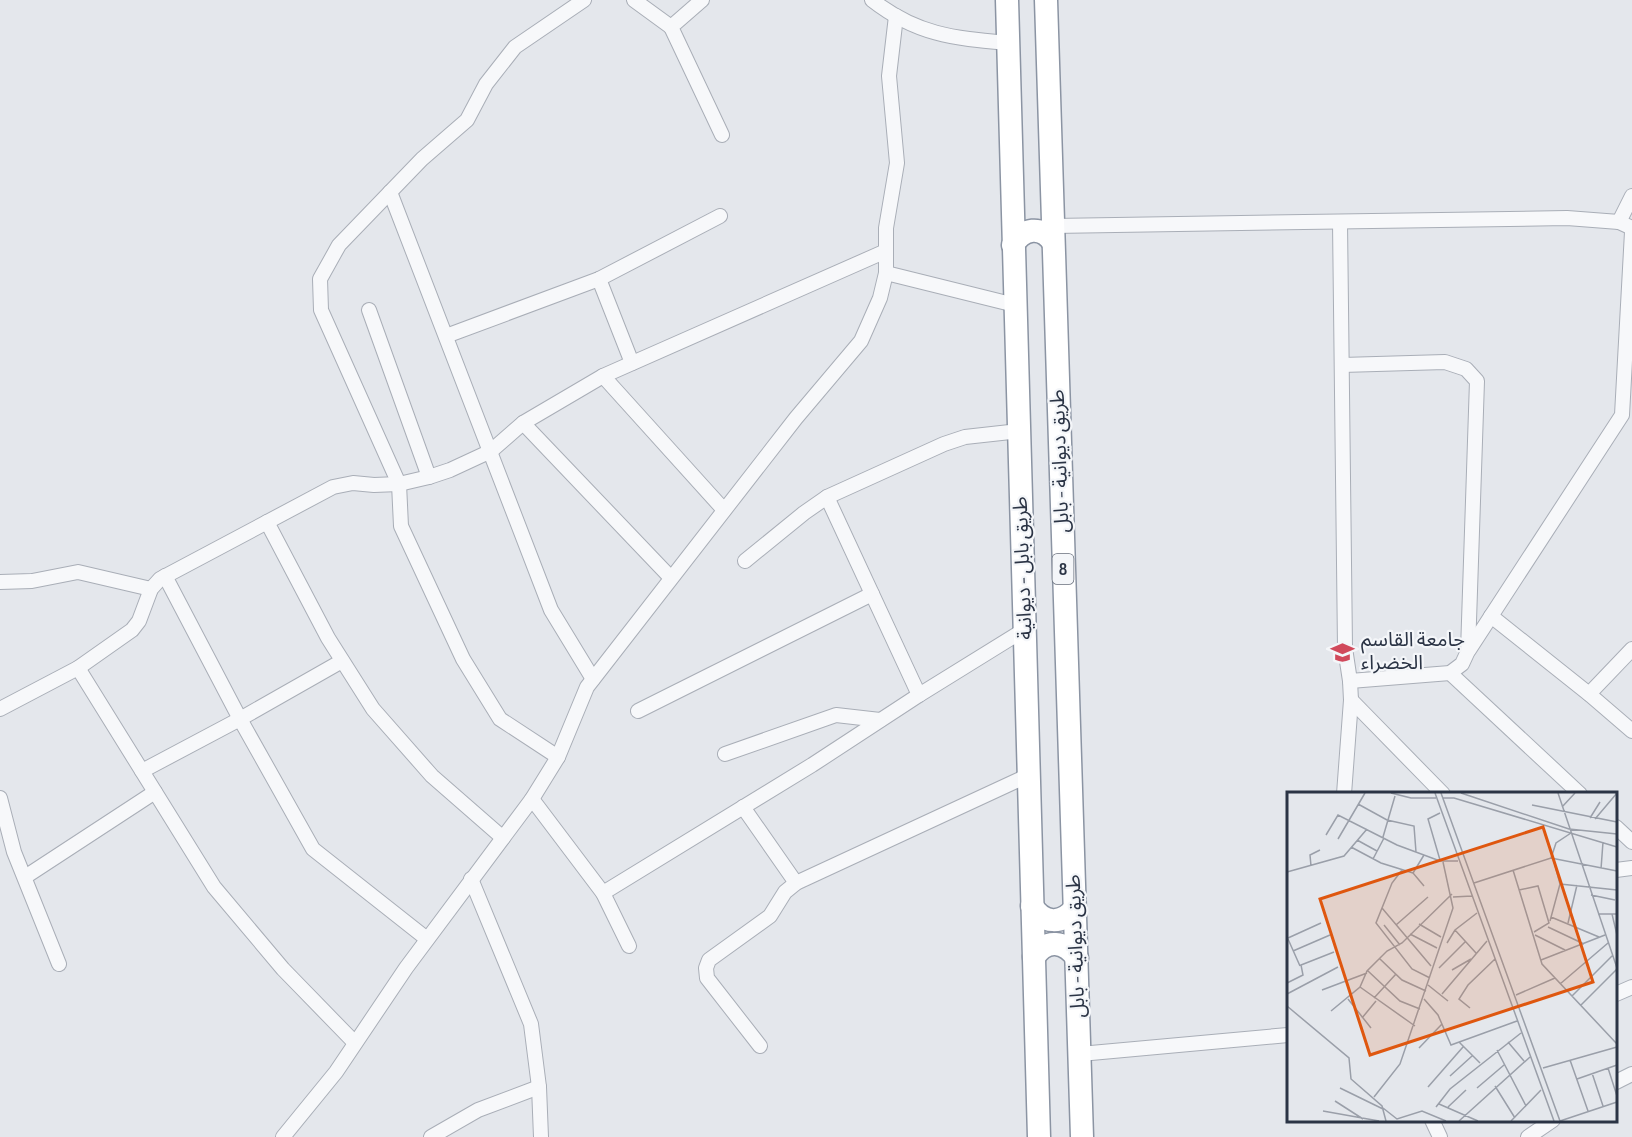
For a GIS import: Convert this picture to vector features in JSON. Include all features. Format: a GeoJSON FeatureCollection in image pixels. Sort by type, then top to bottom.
{"type":"FeatureCollection","features":[{"type":"Feature","properties":{"kind":"highway","name":"طريق بابل - ديوانية"},"geometry":{"type":"LineString","coordinates":[[1006,0],[1039,1137]]}},
{"type":"Feature","properties":{"kind":"highway","name":"طريق ديوانية - بابل"},"geometry":{"type":"LineString","coordinates":[[1046,0],[1083,1137]]}},
{"type":"Feature","properties":{"kind":"highway"},"geometry":{"type":"LineString","coordinates":[[1042,215],[1052,225],[1044,233],[1032,230],[1020,235],[1013,226],[1023,216],[1042,215]]}},
{"type":"Feature","properties":{"kind":"highway"},"geometry":{"type":"LineString","coordinates":[[1032,906],[1036,913],[1044,919],[1053,921],[1062,920],[1075,908]]}},
{"type":"Feature","properties":{"kind":"highway"},"geometry":{"type":"LineString","coordinates":[[1034,957],[1045,945],[1054,943],[1071,950],[1077,958]]}},
{"type":"Feature","properties":{"kind":"street"},"geometry":{"type":"LineString","coordinates":[[558,757],[500,719],[463,659],[402,526],[399,484],[321,310],[320,279],[339,245],[422,159],[467,120],[486,84],[516,47],[584,0]]}},
{"type":"Feature","properties":{"kind":"street"},"geometry":{"type":"LineString","coordinates":[[634,0],[671,27],[722,135]]}},
{"type":"Feature","properties":{"kind":"street"},"geometry":{"type":"LineString","coordinates":[[671,27],[702,0]]}},
{"type":"Feature","properties":{"kind":"street"},"geometry":{"type":"LineString","coordinates":[[878,2],[896,16],[923,30],[949,38],[1008,43]]}},
{"type":"Feature","properties":{"kind":"street"},"geometry":{"type":"LineString","coordinates":[[283,1137],[336,1072],[405,968],[532,798],[558,757],[587,687],[593,678],[796,418],[861,341],[880,298],[886,273],[886,228],[897,163],[889,76],[896,16]]}},
{"type":"Feature","properties":{"kind":"street"},"geometry":{"type":"LineString","coordinates":[[390,192],[551,610],[593,678]]}},
{"type":"Feature","properties":{"kind":"street"},"geometry":{"type":"LineString","coordinates":[[1619,222],[1632,196]]}},
{"type":"Feature","properties":{"kind":"street"},"geometry":{"type":"LineString","coordinates":[[446,336],[598,279],[720,216]]}},
{"type":"Feature","properties":{"kind":"street"},"geometry":{"type":"LineString","coordinates":[[1052,225],[1567,218],[1619,222],[1632,230],[1627,417],[1491,616],[1462,664],[1450,673],[1350,681]]}},
{"type":"Feature","properties":{"kind":"street"},"geometry":{"type":"LineString","coordinates":[[1340,222],[1345,648],[1351,700],[1344,792]]}},
{"type":"Feature","properties":{"kind":"street"},"geometry":{"type":"LineString","coordinates":[[0,709],[78,668],[132,630],[139,621],[151,589],[165,576],[333,487],[352,483],[399,484],[429,477],[490,451],[524,423],[603,376],[886,251]]}},
{"type":"Feature","properties":{"kind":"street"},"geometry":{"type":"LineString","coordinates":[[886,273],[1015,305]]}},
{"type":"Feature","properties":{"kind":"street"},"geometry":{"type":"LineString","coordinates":[[598,279],[632,363]]}},
{"type":"Feature","properties":{"kind":"street"},"geometry":{"type":"LineString","coordinates":[[369,310],[429,477]]}},
{"type":"Feature","properties":{"kind":"street"},"geometry":{"type":"LineString","coordinates":[[1342,364],[1445,362],[1466,369],[1477,381],[1468,651]]}},
{"type":"Feature","properties":{"kind":"street"},"geometry":{"type":"LineString","coordinates":[[603,376],[724,510]]}},
{"type":"Feature","properties":{"kind":"street"},"geometry":{"type":"LineString","coordinates":[[524,423],[671,578]]}},
{"type":"Feature","properties":{"kind":"street"},"geometry":{"type":"LineString","coordinates":[[745,561],[827,497],[964,437],[1019,431]]}},
{"type":"Feature","properties":{"kind":"street"},"geometry":{"type":"LineString","coordinates":[[827,497],[919,695]]}},
{"type":"Feature","properties":{"kind":"street"},"geometry":{"type":"LineString","coordinates":[[267,522],[328,638],[373,709],[432,776],[503,838]]}},
{"type":"Feature","properties":{"kind":"street"},"geometry":{"type":"LineString","coordinates":[[0,582],[32,581],[78,572],[151,589]]}},
{"type":"Feature","properties":{"kind":"street"},"geometry":{"type":"LineString","coordinates":[[165,576],[240,719],[313,849],[427,939]]}},
{"type":"Feature","properties":{"kind":"street"},"geometry":{"type":"LineString","coordinates":[[638,711],[872,594]]}},
{"type":"Feature","properties":{"kind":"street"},"geometry":{"type":"LineString","coordinates":[[1491,616],[1632,731]]}},
{"type":"Feature","properties":{"kind":"street"},"geometry":{"type":"LineString","coordinates":[[603,893],[1024,630]]}},
{"type":"Feature","properties":{"kind":"street"},"geometry":{"type":"LineString","coordinates":[[1589,694],[1632,649]]}},
{"type":"Feature","properties":{"kind":"street"},"geometry":{"type":"LineString","coordinates":[[142,771],[342,661]]}},
{"type":"Feature","properties":{"kind":"street"},"geometry":{"type":"LineString","coordinates":[[78,668],[214,887],[283,969],[355,1044]]}},
{"type":"Feature","properties":{"kind":"street"},"geometry":{"type":"LineString","coordinates":[[1450,673],[1578,792]]}},
{"type":"Feature","properties":{"kind":"street"},"geometry":{"type":"LineString","coordinates":[[1351,700],[1441,792]]}},
{"type":"Feature","properties":{"kind":"street"},"geometry":{"type":"LineString","coordinates":[[725,754],[836,715],[880,720]]}},
{"type":"Feature","properties":{"kind":"street"},"geometry":{"type":"LineString","coordinates":[[760,1046],[707,978],[708,960],[770,916],[785,892],[796,883],[1029,775]]}},
{"type":"Feature","properties":{"kind":"street"},"geometry":{"type":"LineString","coordinates":[[24,877],[155,792]]}},
{"type":"Feature","properties":{"kind":"street"},"geometry":{"type":"LineString","coordinates":[[0,798],[14,852],[59,964]]}},
{"type":"Feature","properties":{"kind":"street"},"geometry":{"type":"LineString","coordinates":[[532,798],[603,893],[629,946]]}},
{"type":"Feature","properties":{"kind":"street"},"geometry":{"type":"LineString","coordinates":[[743,807],[796,883]]}},
{"type":"Feature","properties":{"kind":"street"},"geometry":{"type":"LineString","coordinates":[[1617,828],[1632,842]]}},
{"type":"Feature","properties":{"kind":"street"},"geometry":{"type":"LineString","coordinates":[[1617,870],[1632,868]]}},
{"type":"Feature","properties":{"kind":"street"},"geometry":{"type":"LineString","coordinates":[[471,879],[531,1024],[539,1087],[541,1137]]}},
{"type":"Feature","properties":{"kind":"street"},"geometry":{"type":"LineString","coordinates":[[1617,994],[1632,987]]}},
{"type":"Feature","properties":{"kind":"street"},"geometry":{"type":"LineString","coordinates":[[1080,1054],[1287,1035]]}},
{"type":"Feature","properties":{"kind":"street"},"geometry":{"type":"LineString","coordinates":[[1617,1082],[1632,1074]]}},
{"type":"Feature","properties":{"kind":"street"},"geometry":{"type":"LineString","coordinates":[[431,1137],[478,1110],[539,1087]]}},
{"type":"Feature","properties":{"kind":"street"},"geometry":{"type":"LineString","coordinates":[[1433,1122],[1440,1137]]}},
{"type":"Feature","properties":{"kind":"street"},"geometry":{"type":"LineString","coordinates":[[1528,1137],[1550,1122]]}},
{"type":"Feature","properties":{"kind":"place","name":"جامعة القاسم الخضراء"},"geometry":{"type":"Point","coordinates":[1343,652]}}]}
